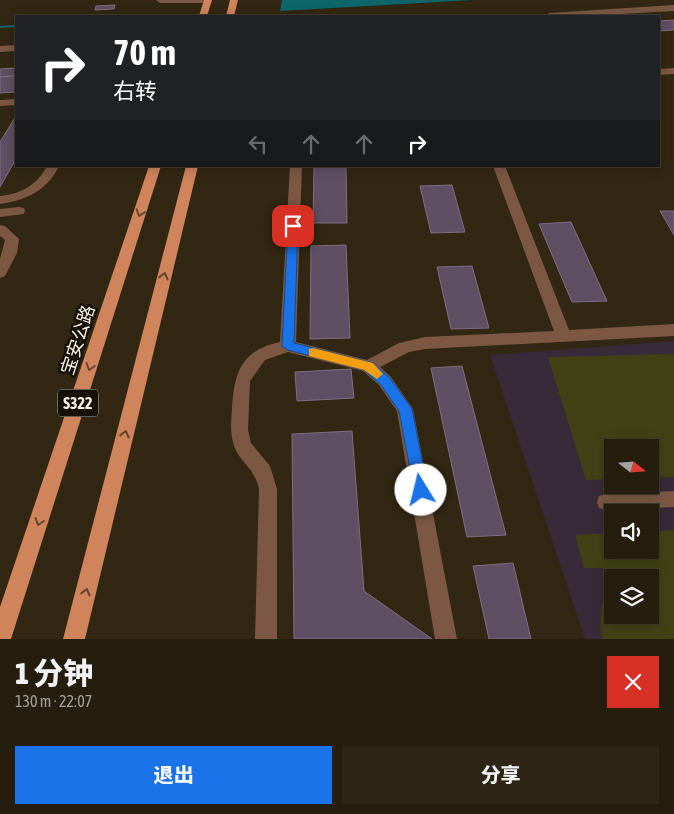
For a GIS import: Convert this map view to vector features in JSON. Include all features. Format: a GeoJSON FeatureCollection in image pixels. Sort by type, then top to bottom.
{"type":"FeatureCollection","features":[{"type":"Feature","properties":{"kind":"main road"},"geometry":{"type":"LineString","coordinates":[[203,15],[208,0]]}},
{"type":"Feature","properties":{"kind":"main road"},"geometry":{"type":"LineString","coordinates":[[230,15],[234,0]]}},
{"type":"Feature","properties":{"kind":"main road","name":"宝安公路"},"geometry":{"type":"LineString","coordinates":[[0,639],[154,167]]}},
{"type":"Feature","properties":{"kind":"main road"},"geometry":{"type":"LineString","coordinates":[[74,639],[192,167]]}},
{"type":"Feature","properties":{"kind":"street"},"geometry":{"type":"LineString","coordinates":[[160,0],[208,0]]}},
{"type":"Feature","properties":{"kind":"street"},"geometry":{"type":"LineString","coordinates":[[565,15],[674,8]]}},
{"type":"Feature","properties":{"kind":"street"},"geometry":{"type":"LineString","coordinates":[[0,49],[15,48]]}},
{"type":"Feature","properties":{"kind":"street"},"geometry":{"type":"LineString","coordinates":[[660,72],[674,71]]}},
{"type":"Feature","properties":{"kind":"street"},"geometry":{"type":"LineString","coordinates":[[0,103],[15,102]]}},
{"type":"Feature","properties":{"kind":"street"},"geometry":{"type":"LineString","coordinates":[[0,200],[24,195],[39,187],[49,176],[53,167]]}},
{"type":"Feature","properties":{"kind":"street"},"geometry":{"type":"LineString","coordinates":[[288,346],[296,167]]}},
{"type":"Feature","properties":{"kind":"street"},"geometry":{"type":"LineString","coordinates":[[499,167],[564,336]]}},
{"type":"Feature","properties":{"kind":"street"},"geometry":{"type":"LineString","coordinates":[[0,213],[19,211]]}},
{"type":"Feature","properties":{"kind":"street"},"geometry":{"type":"LineString","coordinates":[[0,229],[12,239],[10,254],[0,273]]}},
{"type":"Feature","properties":{"kind":"street"},"geometry":{"type":"LineString","coordinates":[[368,366],[405,348],[425,342],[674,330]]}},
{"type":"Feature","properties":{"kind":"street"},"geometry":{"type":"LineString","coordinates":[[266,639],[268,489],[264,472],[243,446],[240,430],[242,381],[249,366],[259,356],[273,349],[288,346],[368,366],[385,381],[405,409],[446,639]]}},
{"type":"Feature","properties":{"kind":"street"},"geometry":{"type":"LineString","coordinates":[[606,502],[674,500]]}},
{"type":"Feature","properties":{"kind":"shaded area"},"geometry":{"type":"Polygon","coordinates":[[[674,341],[674,639],[585,639],[490,355],[674,341]]]}},
{"type":"Feature","properties":{"kind":"shaded area"},"geometry":{"type":"Polygon","coordinates":[[[674,354],[674,477],[659,478],[659,439],[604,439],[604,479],[586,480],[548,357],[674,354]]]}},
{"type":"Feature","properties":{"kind":"shaded area"},"geometry":{"type":"Polygon","coordinates":[[[674,530],[674,639],[602,639],[600,620],[604,599],[604,624],[659,624],[659,569],[584,568],[575,535],[604,533],[604,559],[659,559],[659,531],[674,530]]]}},
{"type":"Feature","properties":{"kind":"water"},"geometry":{"type":"Polygon","coordinates":[[[282,0],[472,0],[280,11],[282,0]]]}},
{"type":"Feature","properties":{"kind":"building"},"geometry":{"type":"Polygon","coordinates":[[[115,5],[114,9],[95,10],[96,6],[115,5]]]}},
{"type":"Feature","properties":{"kind":"building"},"geometry":{"type":"Polygon","coordinates":[[[674,20],[674,30],[660,31],[660,21],[674,20]]]}},
{"type":"Feature","properties":{"kind":"building"},"geometry":{"type":"Polygon","coordinates":[[[15,68],[15,76],[0,77],[0,69],[15,68]]]}},
{"type":"Feature","properties":{"kind":"building"},"geometry":{"type":"Polygon","coordinates":[[[15,76],[15,92],[0,93],[0,77],[15,76]]]}},
{"type":"Feature","properties":{"kind":"building"},"geometry":{"type":"Polygon","coordinates":[[[15,118],[15,161],[0,187],[0,142],[15,118]]]}},
{"type":"Feature","properties":{"kind":"building"},"geometry":{"type":"Polygon","coordinates":[[[314,167],[346,167],[347,223],[313,223],[314,167]]]}},
{"type":"Feature","properties":{"kind":"building"},"geometry":{"type":"Polygon","coordinates":[[[452,185],[465,232],[431,233],[420,186],[452,185]]]}},
{"type":"Feature","properties":{"kind":"building"},"geometry":{"type":"Polygon","coordinates":[[[660,211],[674,211],[674,235],[660,211]]]}},
{"type":"Feature","properties":{"kind":"building"},"geometry":{"type":"Polygon","coordinates":[[[571,222],[607,301],[572,302],[539,224],[571,222]]]}},
{"type":"Feature","properties":{"kind":"building"},"geometry":{"type":"Polygon","coordinates":[[[346,245],[350,338],[310,339],[311,246],[346,245]]]}},
{"type":"Feature","properties":{"kind":"building"},"geometry":{"type":"Polygon","coordinates":[[[472,266],[489,328],[451,329],[437,267],[472,266]]]}},
{"type":"Feature","properties":{"kind":"building"},"geometry":{"type":"Polygon","coordinates":[[[462,366],[506,535],[467,537],[431,368],[462,366]]]}},
{"type":"Feature","properties":{"kind":"building"},"geometry":{"type":"Polygon","coordinates":[[[351,369],[354,398],[297,401],[295,372],[351,369]]]}},
{"type":"Feature","properties":{"kind":"building"},"geometry":{"type":"Polygon","coordinates":[[[352,431],[364,591],[432,639],[294,639],[292,434],[352,431]]]}},
{"type":"Feature","properties":{"kind":"building"},"geometry":{"type":"Polygon","coordinates":[[[513,563],[531,639],[489,639],[473,566],[513,563]]]}},
{"type":"Feature","properties":{"kind":"waterway"},"geometry":{"type":"LineString","coordinates":[[0,27],[15,26]]}},
{"type":"Feature","properties":{"kind":"slow traffic"},"geometry":{"type":"LineString","coordinates":[[313,352],[368,366],[377,374]]}},
{"type":"Feature","properties":{"kind":"route"},"geometry":{"type":"LineString","coordinates":[[293,226],[288,346],[368,366],[385,381],[405,409],[411,431],[421,490]]}}]}
